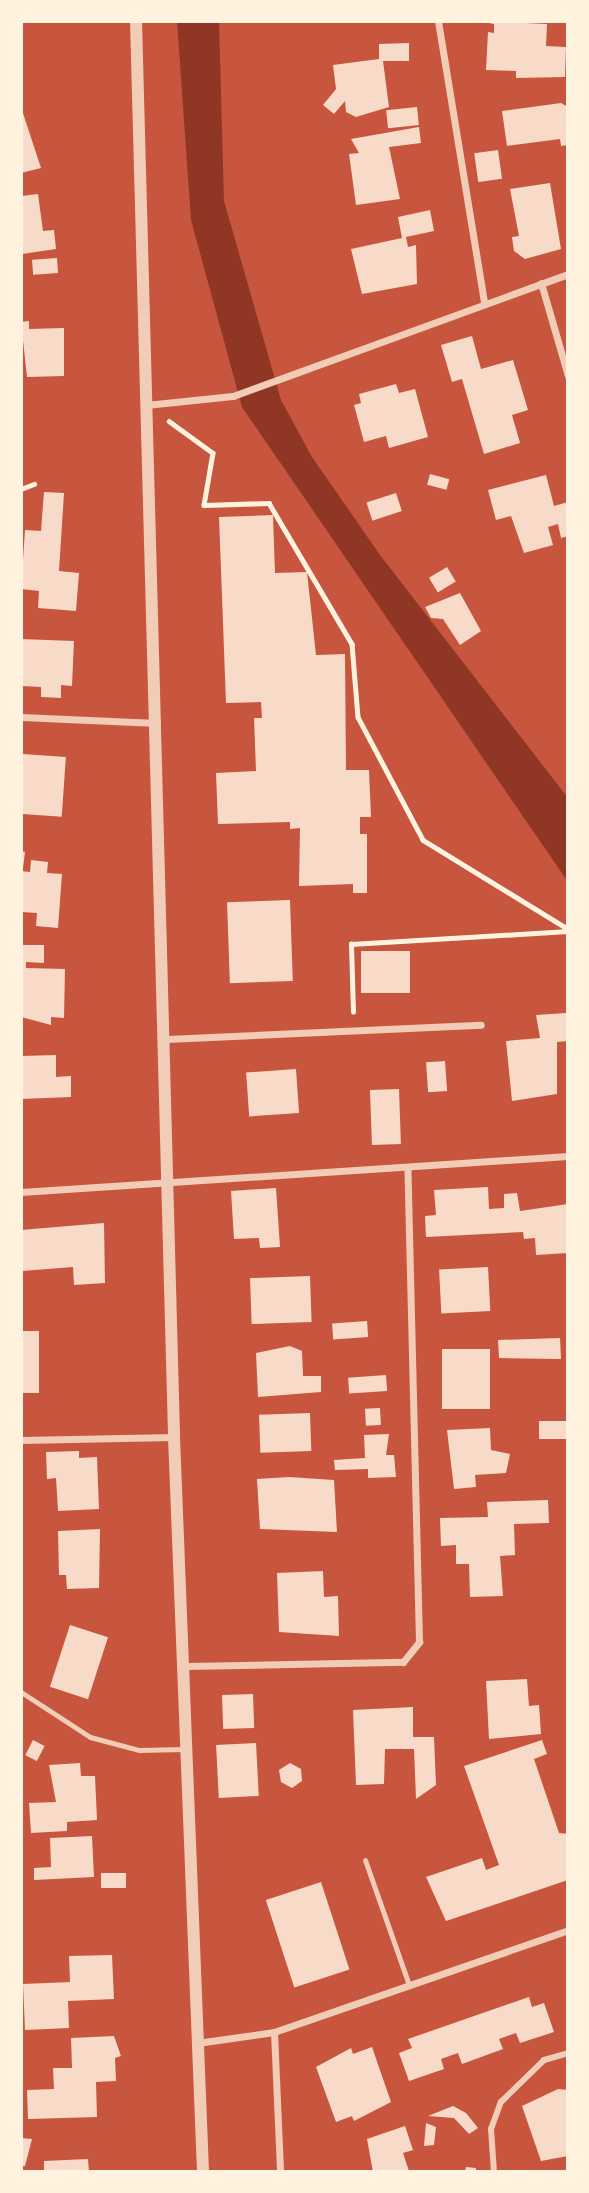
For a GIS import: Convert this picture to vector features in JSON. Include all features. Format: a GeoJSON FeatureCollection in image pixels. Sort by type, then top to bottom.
{"type":"FeatureCollection","features":[{"type":"Feature","properties":{"kind":"street"},"geometry":{"type":"LineString","coordinates":[[136,21],[171,1180],[174,1437],[203,2172]]}},
{"type":"Feature","properties":{"kind":"street"},"geometry":{"type":"LineString","coordinates":[[438,21],[484,302]]}},
{"type":"Feature","properties":{"kind":"street"},"geometry":{"type":"LineString","coordinates":[[146,405],[233,396],[484,302],[568,274]]}},
{"type":"Feature","properties":{"kind":"street"},"geometry":{"type":"LineString","coordinates":[[541,283],[568,376]]}},
{"type":"Feature","properties":{"kind":"street"},"geometry":{"type":"LineString","coordinates":[[21,717],[158,723]]}},
{"type":"Feature","properties":{"kind":"street"},"geometry":{"type":"LineString","coordinates":[[167,1039],[481,1025]]}},
{"type":"Feature","properties":{"kind":"street"},"geometry":{"type":"LineString","coordinates":[[21,1192],[171,1180],[568,1156]]}},
{"type":"Feature","properties":{"kind":"street"},"geometry":{"type":"LineString","coordinates":[[185,1666],[403,1662],[419,1642],[407,1167]]}},
{"type":"Feature","properties":{"kind":"street"},"geometry":{"type":"LineString","coordinates":[[21,1440],[174,1437]]}},
{"type":"Feature","properties":{"kind":"street"},"geometry":{"type":"LineString","coordinates":[[197,2043],[274,2032],[568,1930]]}},
{"type":"Feature","properties":{"kind":"street"},"geometry":{"type":"LineString","coordinates":[[274,2032],[280,2172]]}},
{"type":"Feature","properties":{"kind":"street"},"geometry":{"type":"LineString","coordinates":[[495,2172],[491,2129],[501,2102],[537,2066],[568,2053]]}},
{"type":"Feature","properties":{"kind":"lane"},"geometry":{"type":"LineString","coordinates":[[21,1692],[90,1737],[139,1750],[188,1749]]}},
{"type":"Feature","properties":{"kind":"lane"},"geometry":{"type":"LineString","coordinates":[[365,1860],[409,1985]]}},
{"type":"Feature","properties":{"kind":"path"},"geometry":{"type":"LineString","coordinates":[[146,405],[213,453],[204,505],[269,503],[352,644],[358,717],[423,840],[568,930]]}},
{"type":"Feature","properties":{"kind":"path"},"geometry":{"type":"LineString","coordinates":[[21,489],[34,484]]}},
{"type":"Feature","properties":{"kind":"path"},"geometry":{"type":"LineString","coordinates":[[354,1031],[351,944],[568,930]]}},
{"type":"Feature","properties":{"kind":"shaded area"},"geometry":{"type":"Polygon","coordinates":[[[177,21],[219,21],[224,201],[281,400],[312,457],[380,555],[568,798],[568,882],[242,407],[191,220],[177,21]]]}},
{"type":"Feature","properties":{"kind":"building"},"geometry":{"type":"Polygon","coordinates":[[[478,21],[547,24],[546,46],[566,47],[565,77],[516,78],[516,71],[486,70],[488,32],[494,33],[494,24],[478,21]]]}},
{"type":"Feature","properties":{"kind":"building"},"geometry":{"type":"Polygon","coordinates":[[[409,43],[409,61],[383,61],[389,107],[356,117],[346,112],[345,101],[334,114],[323,105],[336,89],[333,65],[379,59],[379,44],[409,43]]]}},
{"type":"Feature","properties":{"kind":"building"},"geometry":{"type":"Polygon","coordinates":[[[561,103],[568,107],[568,145],[561,146],[560,139],[507,146],[502,111],[561,103]]]}},
{"type":"Feature","properties":{"kind":"building"},"geometry":{"type":"Polygon","coordinates":[[[21,107],[41,168],[21,173],[21,107]]]}},
{"type":"Feature","properties":{"kind":"building"},"geometry":{"type":"Polygon","coordinates":[[[417,107],[419,125],[388,128],[386,110],[417,107]]]}},
{"type":"Feature","properties":{"kind":"building"},"geometry":{"type":"Polygon","coordinates":[[[419,127],[421,143],[389,147],[400,199],[356,205],[349,154],[359,153],[351,139],[419,127]]]}},
{"type":"Feature","properties":{"kind":"building"},"geometry":{"type":"Polygon","coordinates":[[[498,150],[502,179],[478,182],[474,153],[498,150]]]}},
{"type":"Feature","properties":{"kind":"building"},"geometry":{"type":"Polygon","coordinates":[[[550,183],[561,249],[525,259],[514,251],[512,237],[519,236],[510,189],[550,183]]]}},
{"type":"Feature","properties":{"kind":"building"},"geometry":{"type":"Polygon","coordinates":[[[38,194],[43,231],[54,230],[56,249],[22,254],[21,196],[38,194]]]}},
{"type":"Feature","properties":{"kind":"building"},"geometry":{"type":"Polygon","coordinates":[[[430,210],[434,231],[406,237],[408,247],[416,245],[417,284],[362,294],[351,249],[402,238],[398,217],[430,210]]]}},
{"type":"Feature","properties":{"kind":"building"},"geometry":{"type":"Polygon","coordinates":[[[57,258],[58,273],[33,275],[32,260],[57,258]]]}},
{"type":"Feature","properties":{"kind":"building"},"geometry":{"type":"Polygon","coordinates":[[[29,321],[29,329],[64,328],[64,376],[27,377],[21,322],[29,321]]]}},
{"type":"Feature","properties":{"kind":"building"},"geometry":{"type":"Polygon","coordinates":[[[472,336],[481,369],[513,360],[528,410],[512,415],[520,443],[484,454],[462,379],[452,382],[441,345],[472,336]]]}},
{"type":"Feature","properties":{"kind":"building"},"geometry":{"type":"Polygon","coordinates":[[[396,384],[399,393],[415,389],[428,437],[389,448],[386,436],[364,442],[354,405],[361,403],[359,394],[396,384]]]}},
{"type":"Feature","properties":{"kind":"building"},"geometry":{"type":"Polygon","coordinates":[[[430,474],[449,479],[446,490],[427,485],[430,474]]]}},
{"type":"Feature","properties":{"kind":"building"},"geometry":{"type":"Polygon","coordinates":[[[546,475],[554,506],[568,502],[568,536],[561,538],[558,524],[548,527],[553,545],[524,553],[511,516],[496,520],[488,490],[546,475]]]}},
{"type":"Feature","properties":{"kind":"building"},"geometry":{"type":"Polygon","coordinates":[[[44,492],[64,493],[59,571],[79,573],[76,611],[38,608],[39,591],[21,589],[25,530],[41,531],[44,492]]]}},
{"type":"Feature","properties":{"kind":"building"},"geometry":{"type":"Polygon","coordinates":[[[396,493],[402,511],[372,521],[367,503],[396,493]]]}},
{"type":"Feature","properties":{"kind":"building"},"geometry":{"type":"Polygon","coordinates":[[[273,515],[275,573],[307,572],[316,655],[345,654],[346,770],[369,770],[371,817],[360,817],[360,834],[367,834],[367,893],[353,893],[353,884],[299,886],[300,828],[290,829],[290,822],[218,824],[216,773],[256,771],[254,718],[262,718],[261,702],[226,703],[219,517],[273,515]]]}},
{"type":"Feature","properties":{"kind":"building"},"geometry":{"type":"Polygon","coordinates":[[[447,567],[456,582],[438,592],[429,578],[447,567]]]}},
{"type":"Feature","properties":{"kind":"building"},"geometry":{"type":"Polygon","coordinates":[[[460,593],[481,631],[460,645],[443,619],[431,618],[425,607],[460,593]]]}},
{"type":"Feature","properties":{"kind":"building"},"geometry":{"type":"Polygon","coordinates":[[[21,639],[74,641],[72,686],[61,685],[61,698],[41,697],[41,687],[21,686],[21,639]]]}},
{"type":"Feature","properties":{"kind":"building"},"geometry":{"type":"Polygon","coordinates":[[[23,754],[66,757],[62,817],[21,814],[23,754]]]}},
{"type":"Feature","properties":{"kind":"building"},"geometry":{"type":"Polygon","coordinates":[[[21,851],[25,852],[23,868],[21,868],[21,851]]]}},
{"type":"Feature","properties":{"kind":"building"},"geometry":{"type":"Polygon","coordinates":[[[31,860],[48,862],[47,873],[62,874],[58,928],[36,926],[37,913],[21,912],[21,871],[30,872],[31,860]]]}},
{"type":"Feature","properties":{"kind":"building"},"geometry":{"type":"Polygon","coordinates":[[[290,900],[293,981],[230,983],[227,902],[290,900]]]}},
{"type":"Feature","properties":{"kind":"building"},"geometry":{"type":"Polygon","coordinates":[[[21,945],[44,945],[44,963],[26,962],[26,968],[65,969],[64,1018],[51,1017],[51,1025],[21,1017],[21,945]]]}},
{"type":"Feature","properties":{"kind":"building"},"geometry":{"type":"Polygon","coordinates":[[[361,951],[410,951],[410,993],[361,993],[361,951]]]}},
{"type":"Feature","properties":{"kind":"building"},"geometry":{"type":"Polygon","coordinates":[[[566,1013],[568,1041],[557,1042],[557,1094],[512,1101],[506,1041],[540,1038],[536,1015],[566,1013]]]}},
{"type":"Feature","properties":{"kind":"building"},"geometry":{"type":"Polygon","coordinates":[[[56,1055],[56,1077],[71,1076],[71,1097],[21,1099],[21,1056],[56,1055]]]}},
{"type":"Feature","properties":{"kind":"building"},"geometry":{"type":"Polygon","coordinates":[[[445,1061],[447,1091],[428,1092],[426,1062],[445,1061]]]}},
{"type":"Feature","properties":{"kind":"building"},"geometry":{"type":"Polygon","coordinates":[[[296,1069],[299,1113],[249,1116],[246,1072],[296,1069]]]}},
{"type":"Feature","properties":{"kind":"building"},"geometry":{"type":"Polygon","coordinates":[[[399,1089],[401,1144],[372,1145],[370,1090],[399,1089]]]}},
{"type":"Feature","properties":{"kind":"building"},"geometry":{"type":"Polygon","coordinates":[[[488,1187],[489,1209],[504,1208],[504,1194],[517,1193],[520,1211],[568,1204],[568,1253],[536,1255],[535,1238],[524,1239],[523,1232],[426,1237],[425,1216],[436,1215],[434,1190],[488,1187]]]}},
{"type":"Feature","properties":{"kind":"building"},"geometry":{"type":"Polygon","coordinates":[[[276,1188],[280,1247],[260,1248],[259,1238],[234,1239],[231,1191],[276,1188]]]}},
{"type":"Feature","properties":{"kind":"building"},"geometry":{"type":"Polygon","coordinates":[[[104,1223],[105,1283],[74,1285],[73,1267],[22,1271],[21,1230],[104,1223]]]}},
{"type":"Feature","properties":{"kind":"building"},"geometry":{"type":"Polygon","coordinates":[[[488,1267],[490,1311],[441,1314],[439,1270],[488,1267]]]}},
{"type":"Feature","properties":{"kind":"building"},"geometry":{"type":"Polygon","coordinates":[[[310,1276],[312,1322],[252,1324],[250,1278],[310,1276]]]}},
{"type":"Feature","properties":{"kind":"building"},"geometry":{"type":"Polygon","coordinates":[[[367,1321],[368,1337],[333,1339],[332,1323],[367,1321]]]}},
{"type":"Feature","properties":{"kind":"building"},"geometry":{"type":"Polygon","coordinates":[[[21,1331],[39,1331],[39,1393],[21,1393],[21,1331]]]}},
{"type":"Feature","properties":{"kind":"building"},"geometry":{"type":"Polygon","coordinates":[[[560,1338],[561,1359],[499,1358],[498,1340],[560,1338]]]}},
{"type":"Feature","properties":{"kind":"building"},"geometry":{"type":"Polygon","coordinates":[[[290,1346],[302,1351],[303,1376],[321,1376],[321,1392],[258,1397],[256,1353],[290,1346]]]}},
{"type":"Feature","properties":{"kind":"building"},"geometry":{"type":"Polygon","coordinates":[[[442,1349],[490,1349],[490,1409],[442,1409],[442,1349]]]}},
{"type":"Feature","properties":{"kind":"building"},"geometry":{"type":"Polygon","coordinates":[[[386,1375],[387,1391],[349,1394],[348,1378],[386,1375]]]}},
{"type":"Feature","properties":{"kind":"building"},"geometry":{"type":"Polygon","coordinates":[[[380,1408],[381,1425],[366,1426],[365,1409],[380,1408]]]}},
{"type":"Feature","properties":{"kind":"building"},"geometry":{"type":"Polygon","coordinates":[[[310,1413],[311,1451],[260,1453],[259,1415],[310,1413]]]}},
{"type":"Feature","properties":{"kind":"building"},"geometry":{"type":"Polygon","coordinates":[[[539,1421],[568,1421],[568,1439],[539,1439],[539,1421]]]}},
{"type":"Feature","properties":{"kind":"building"},"geometry":{"type":"Polygon","coordinates":[[[490,1428],[491,1450],[510,1454],[506,1473],[475,1475],[476,1487],[454,1489],[447,1430],[490,1428]]]}},
{"type":"Feature","properties":{"kind":"building"},"geometry":{"type":"Polygon","coordinates":[[[389,1434],[386,1455],[394,1455],[396,1477],[368,1478],[368,1469],[335,1470],[334,1460],[365,1458],[364,1435],[389,1434]]]}},
{"type":"Feature","properties":{"kind":"building"},"geometry":{"type":"Polygon","coordinates":[[[79,1451],[79,1458],[97,1457],[99,1509],[58,1511],[56,1478],[47,1479],[46,1452],[79,1451]]]}},
{"type":"Feature","properties":{"kind":"building"},"geometry":{"type":"Polygon","coordinates":[[[289,1477],[334,1480],[337,1532],[260,1529],[257,1479],[289,1477]]]}},
{"type":"Feature","properties":{"kind":"building"},"geometry":{"type":"Polygon","coordinates":[[[548,1500],[549,1523],[514,1524],[515,1555],[500,1556],[503,1596],[470,1597],[469,1564],[456,1564],[456,1545],[441,1546],[440,1518],[488,1517],[487,1502],[548,1500]]]}},
{"type":"Feature","properties":{"kind":"building"},"geometry":{"type":"Polygon","coordinates":[[[100,1529],[99,1588],[67,1589],[66,1575],[59,1575],[58,1531],[100,1529]]]}},
{"type":"Feature","properties":{"kind":"building"},"geometry":{"type":"Polygon","coordinates":[[[323,1571],[324,1597],[338,1596],[339,1636],[279,1632],[277,1573],[323,1571]]]}},
{"type":"Feature","properties":{"kind":"building"},"geometry":{"type":"Polygon","coordinates":[[[70,1625],[108,1637],[88,1699],[50,1687],[70,1625]]]}},
{"type":"Feature","properties":{"kind":"building"},"geometry":{"type":"Polygon","coordinates":[[[527,1679],[529,1706],[539,1705],[541,1734],[489,1739],[486,1681],[527,1679]]]}},
{"type":"Feature","properties":{"kind":"building"},"geometry":{"type":"Polygon","coordinates":[[[253,1694],[254,1728],[223,1729],[222,1695],[253,1694]]]}},
{"type":"Feature","properties":{"kind":"building"},"geometry":{"type":"Polygon","coordinates":[[[413,1707],[413,1737],[434,1737],[436,1785],[416,1799],[414,1749],[385,1749],[384,1784],[356,1785],[353,1710],[413,1707]]]}},
{"type":"Feature","properties":{"kind":"building"},"geometry":{"type":"Polygon","coordinates":[[[33,1740],[45,1746],[37,1761],[25,1755],[33,1740]]]}},
{"type":"Feature","properties":{"kind":"building"},"geometry":{"type":"Polygon","coordinates":[[[542,1740],[547,1754],[534,1759],[559,1833],[568,1834],[568,1880],[446,1921],[426,1877],[482,1858],[486,1870],[499,1865],[464,1766],[542,1740]]]}},
{"type":"Feature","properties":{"kind":"building"},"geometry":{"type":"Polygon","coordinates":[[[256,1743],[259,1796],[219,1798],[216,1745],[256,1743]]]}},
{"type":"Feature","properties":{"kind":"building"},"geometry":{"type":"Polygon","coordinates":[[[80,1763],[81,1776],[95,1776],[97,1820],[67,1822],[67,1831],[31,1833],[29,1803],[56,1802],[49,1765],[80,1763]]]}},
{"type":"Feature","properties":{"kind":"building"},"geometry":{"type":"Polygon","coordinates":[[[290,1763],[301,1769],[302,1781],[292,1788],[281,1782],[279,1770],[290,1763]]]}},
{"type":"Feature","properties":{"kind":"building"},"geometry":{"type":"Polygon","coordinates":[[[92,1836],[94,1877],[34,1880],[34,1868],[51,1867],[50,1838],[92,1836]]]}},
{"type":"Feature","properties":{"kind":"building"},"geometry":{"type":"Polygon","coordinates":[[[101,1873],[126,1873],[126,1888],[101,1888],[101,1873]]]}},
{"type":"Feature","properties":{"kind":"building"},"geometry":{"type":"Polygon","coordinates":[[[321,1882],[349,1969],[294,1987],[266,1900],[321,1882]]]}},
{"type":"Feature","properties":{"kind":"building"},"geometry":{"type":"Polygon","coordinates":[[[112,1955],[114,1999],[68,2001],[69,2028],[25,2030],[23,1984],[70,1982],[69,1956],[112,1955]]]}},
{"type":"Feature","properties":{"kind":"building"},"geometry":{"type":"Polygon","coordinates":[[[529,1997],[532,2007],[544,2003],[554,2032],[520,2043],[516,2033],[499,2039],[503,2049],[462,2064],[458,2053],[441,2059],[444,2069],[409,2081],[399,2053],[412,2048],[408,2039],[529,1997]]]}},
{"type":"Feature","properties":{"kind":"building"},"geometry":{"type":"Polygon","coordinates":[[[114,2036],[121,2056],[115,2058],[116,2081],[96,2082],[97,2117],[28,2119],[27,2090],[54,2089],[53,2068],[72,2068],[71,2038],[114,2036]]]}},
{"type":"Feature","properties":{"kind":"building"},"geometry":{"type":"Polygon","coordinates":[[[372,2047],[391,2102],[354,2121],[352,2116],[336,2122],[316,2067],[351,2048],[353,2054],[372,2047]]]}},
{"type":"Feature","properties":{"kind":"building"},"geometry":{"type":"Polygon","coordinates":[[[558,2089],[568,2090],[568,2156],[541,2161],[522,2106],[558,2089]]]}},
{"type":"Feature","properties":{"kind":"building"},"geometry":{"type":"Polygon","coordinates":[[[453,2106],[466,2113],[478,2128],[469,2134],[454,2118],[428,2116],[453,2106]]]}},
{"type":"Feature","properties":{"kind":"building"},"geometry":{"type":"Polygon","coordinates":[[[426,2123],[436,2127],[434,2145],[424,2146],[426,2123]]]}},
{"type":"Feature","properties":{"kind":"building"},"geometry":{"type":"Polygon","coordinates":[[[405,2126],[413,2150],[403,2153],[409,2171],[420,2172],[373,2172],[367,2139],[405,2126]]]}},
{"type":"Feature","properties":{"kind":"building"},"geometry":{"type":"Polygon","coordinates":[[[21,2138],[32,2139],[25,2166],[21,2166],[21,2138]]]}},
{"type":"Feature","properties":{"kind":"building"},"geometry":{"type":"Polygon","coordinates":[[[88,2159],[89,2172],[44,2172],[44,2161],[88,2159]]]}},
{"type":"Feature","properties":{"kind":"building"},"geometry":{"type":"Polygon","coordinates":[[[466,2167],[476,2168],[476,2172],[465,2172],[466,2167]]]}}]}
